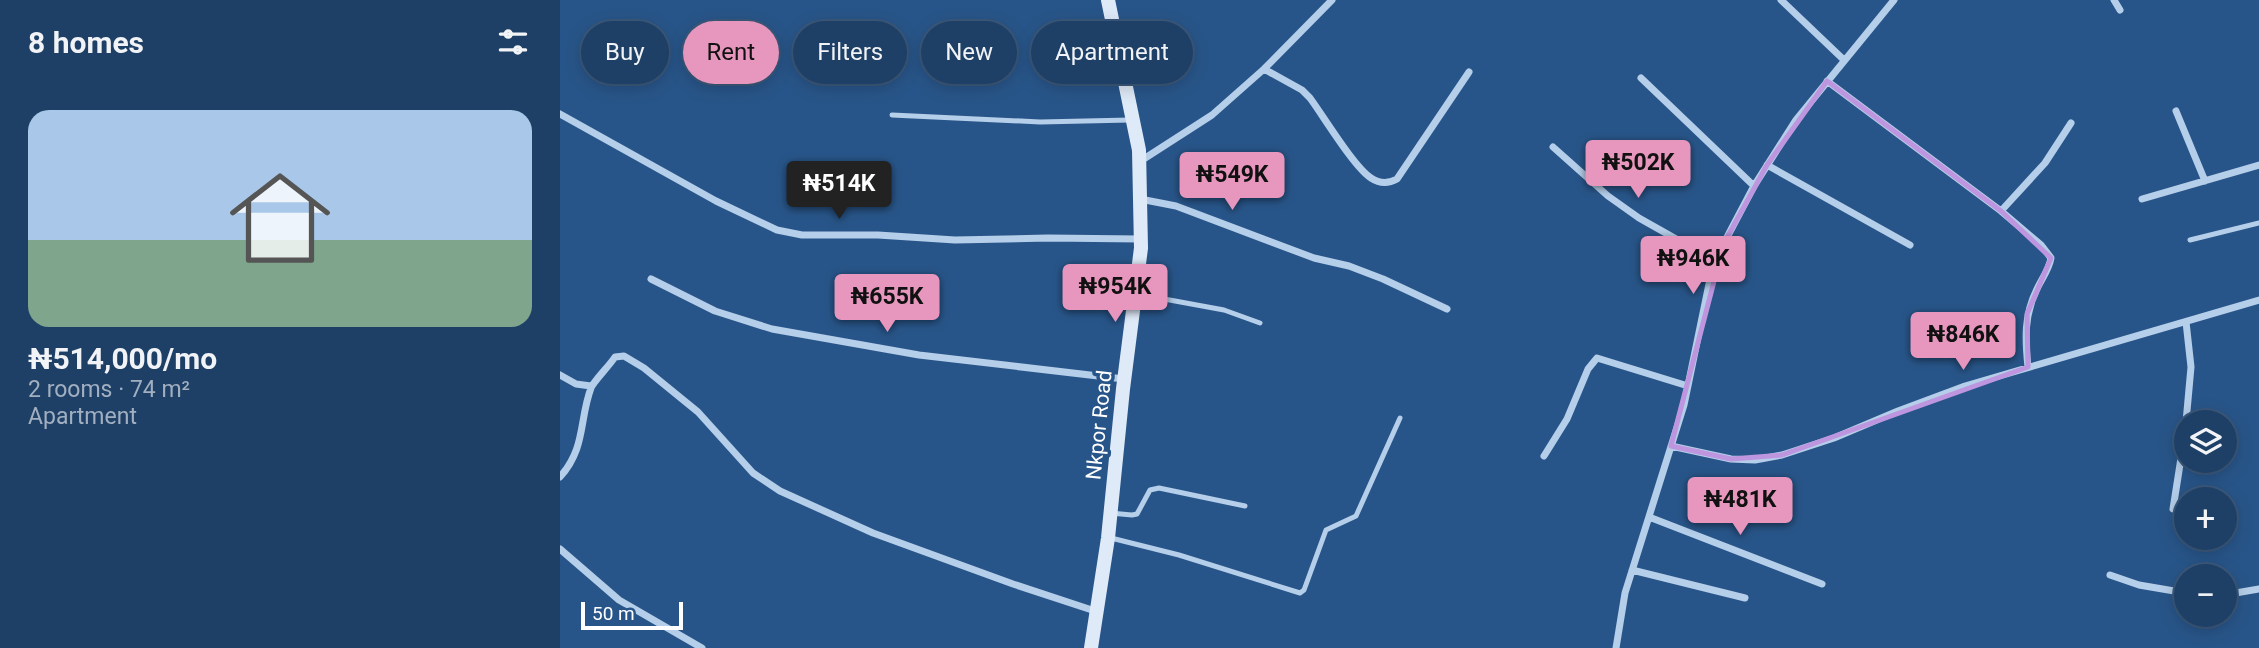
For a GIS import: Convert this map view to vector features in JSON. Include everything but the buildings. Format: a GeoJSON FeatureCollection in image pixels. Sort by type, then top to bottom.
{"type":"FeatureCollection","features":[{"type":"Feature","properties":{"kind":"street","name":"Nkpor Road"},"geometry":{"type":"LineString","coordinates":[[1091,648],[1108,538],[1141,239],[1139,163],[1133,120],[1108,0]]}},
{"type":"Feature","properties":{"kind":"street"},"geometry":{"type":"LineString","coordinates":[[1139,163],[1212,115],[1264,69],[1332,0]]}},
{"type":"Feature","properties":{"kind":"street"},"geometry":{"type":"LineString","coordinates":[[1781,0],[1844,60]]}},
{"type":"Feature","properties":{"kind":"street"},"geometry":{"type":"LineString","coordinates":[[1616,648],[1625,593],[1688,386],[1709,284],[1724,243],[1754,186],[1796,120],[1894,0]]}},
{"type":"Feature","properties":{"kind":"street"},"geometry":{"type":"LineString","coordinates":[[2113,0],[2120,10]]}},
{"type":"Feature","properties":{"kind":"street"},"geometry":{"type":"LineString","coordinates":[[1264,69],[1302,90],[1361,169],[1381,183],[1397,179],[1469,72]]}},
{"type":"Feature","properties":{"kind":"street"},"geometry":{"type":"LineString","coordinates":[[1641,78],[1754,186]]}},
{"type":"Feature","properties":{"kind":"street"},"geometry":{"type":"LineString","coordinates":[[1828,80],[2001,211],[2041,245],[2051,258],[2050,268],[2037,288],[2027,314],[2028,367]]}},
{"type":"Feature","properties":{"kind":"street"},"geometry":{"type":"LineString","coordinates":[[2176,111],[2205,181]]}},
{"type":"Feature","properties":{"kind":"street"},"geometry":{"type":"LineString","coordinates":[[560,114],[716,201],[777,230],[802,235],[878,235],[956,240],[1141,239]]}},
{"type":"Feature","properties":{"kind":"street"},"geometry":{"type":"LineString","coordinates":[[2001,211],[2045,163],[2071,123]]}},
{"type":"Feature","properties":{"kind":"street"},"geometry":{"type":"LineString","coordinates":[[1553,147],[1608,196],[1639,218],[1717,262]]}},
{"type":"Feature","properties":{"kind":"street"},"geometry":{"type":"LineString","coordinates":[[1767,165],[1910,245]]}},
{"type":"Feature","properties":{"kind":"street"},"geometry":{"type":"LineString","coordinates":[[2141,200],[2259,165]]}},
{"type":"Feature","properties":{"kind":"street"},"geometry":{"type":"LineString","coordinates":[[1140,199],[1176,206],[1314,258],[1349,266],[1447,309]]}},
{"type":"Feature","properties":{"kind":"street"},"geometry":{"type":"LineString","coordinates":[[651,279],[715,312],[772,329],[933,357],[1125,379]]}},
{"type":"Feature","properties":{"kind":"street"},"geometry":{"type":"LineString","coordinates":[[1671,446],[1731,459],[1755,460],[1782,455],[1965,386],[2259,300]]}},
{"type":"Feature","properties":{"kind":"street"},"geometry":{"type":"LineString","coordinates":[[2186,322],[2190,367],[2187,410]]}},
{"type":"Feature","properties":{"kind":"street"},"geometry":{"type":"LineString","coordinates":[[560,477],[569,468],[581,439],[591,386],[615,357],[624,356],[644,368],[698,412],[753,473],[780,491],[873,533],[1095,611]]}},
{"type":"Feature","properties":{"kind":"street"},"geometry":{"type":"LineString","coordinates":[[1544,456],[1567,419],[1588,369],[1597,358],[1688,386]]}},
{"type":"Feature","properties":{"kind":"street"},"geometry":{"type":"LineString","coordinates":[[560,375],[576,384],[591,386]]}},
{"type":"Feature","properties":{"kind":"street"},"geometry":{"type":"LineString","coordinates":[[2173,509],[2179,473]]}},
{"type":"Feature","properties":{"kind":"street"},"geometry":{"type":"LineString","coordinates":[[1648,517],[1822,584]]}},
{"type":"Feature","properties":{"kind":"street"},"geometry":{"type":"LineString","coordinates":[[560,549],[619,600],[702,648]]}},
{"type":"Feature","properties":{"kind":"street"},"geometry":{"type":"LineString","coordinates":[[1632,570],[1745,598]]}},
{"type":"Feature","properties":{"kind":"street"},"geometry":{"type":"LineString","coordinates":[[2110,575],[2174,591]]}},
{"type":"Feature","properties":{"kind":"street"},"geometry":{"type":"LineString","coordinates":[[2237,593],[2259,589]]}},
{"type":"Feature","properties":{"kind":"lane"},"geometry":{"type":"LineString","coordinates":[[892,115],[1040,122],[1133,120]]}},
{"type":"Feature","properties":{"kind":"lane"},"geometry":{"type":"LineString","coordinates":[[2190,240],[2259,223]]}},
{"type":"Feature","properties":{"kind":"lane"},"geometry":{"type":"LineString","coordinates":[[1137,294],[1224,310],[1260,323]]}},
{"type":"Feature","properties":{"kind":"lane"},"geometry":{"type":"LineString","coordinates":[[1108,538],[1179,555],[1300,593],[1304,590],[1326,530],[1356,516],[1400,418]]}},
{"type":"Feature","properties":{"kind":"lane"},"geometry":{"type":"LineString","coordinates":[[1110,513],[1132,516],[1137,514],[1150,491],[1159,488],[1245,506]]}},
{"type":"Feature","properties":{"kind":"highlighted area"},"geometry":{"type":"Polygon","coordinates":[[[1827,81],[2001,211],[2051,258],[2027,314],[2028,367],[1782,455],[1731,459],[1671,446],[1724,243],[1767,165],[1827,81]]]}}]}
